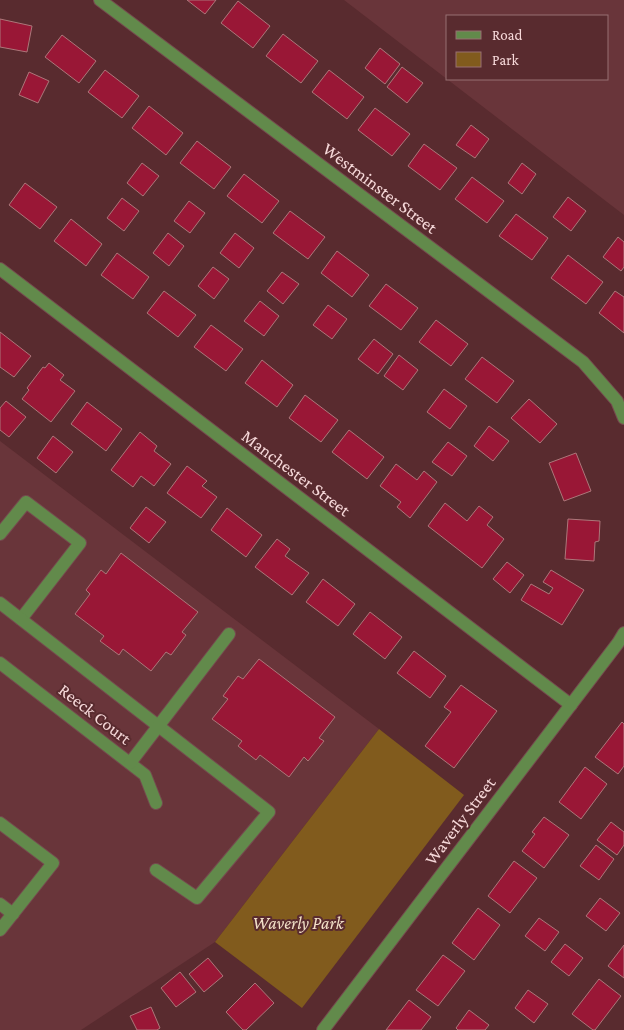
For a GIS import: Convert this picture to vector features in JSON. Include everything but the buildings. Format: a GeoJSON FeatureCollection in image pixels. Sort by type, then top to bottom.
{"type":"FeatureCollection","features":[{"type":"Feature","properties":{"kind":"street","name":"Westminster Street"},"geometry":{"type":"LineString","coordinates":[[100,0],[583,362],[617,401],[624,418]]}},
{"type":"Feature","properties":{"kind":"street","name":"Manchester Street"},"geometry":{"type":"LineString","coordinates":[[0,269],[571,705]]}},
{"type":"Feature","properties":{"kind":"street"},"geometry":{"type":"LineString","coordinates":[[0,534],[26,502],[80,543],[21,619]]}},
{"type":"Feature","properties":{"kind":"street"},"geometry":{"type":"LineString","coordinates":[[0,603],[269,812],[197,898],[156,870]]}},
{"type":"Feature","properties":{"kind":"street","name":"Waverly Street"},"geometry":{"type":"LineString","coordinates":[[322,1030],[571,705],[618,643],[624,632]]}},
{"type":"Feature","properties":{"kind":"street"},"geometry":{"type":"LineString","coordinates":[[130,763],[229,634]]}},
{"type":"Feature","properties":{"kind":"street","name":"Reeck Court"},"geometry":{"type":"LineString","coordinates":[[0,663],[145,775],[156,803]]}},
{"type":"Feature","properties":{"kind":"street"},"geometry":{"type":"LineString","coordinates":[[0,823],[53,863],[0,930]]}},
{"type":"Feature","properties":{"kind":"street"},"geometry":{"type":"LineString","coordinates":[[0,904],[13,914]]}},
{"type":"Feature","properties":{"kind":"shaded area"},"geometry":{"type":"Polygon","coordinates":[[[344,0],[624,0],[624,215],[448,80],[609,80],[609,15],[446,15],[446,78],[344,0]]]}},
{"type":"Feature","properties":{"kind":"shaded area"},"geometry":{"type":"Polygon","coordinates":[[[0,441],[379,729],[215,942],[81,1030],[0,1030],[0,441]]]}},
{"type":"Feature","properties":{"kind":"green space","name":"Waverly Park"},"geometry":{"type":"Polygon","coordinates":[[[379,729],[464,795],[302,1008],[215,942],[379,729]]]}}]}
